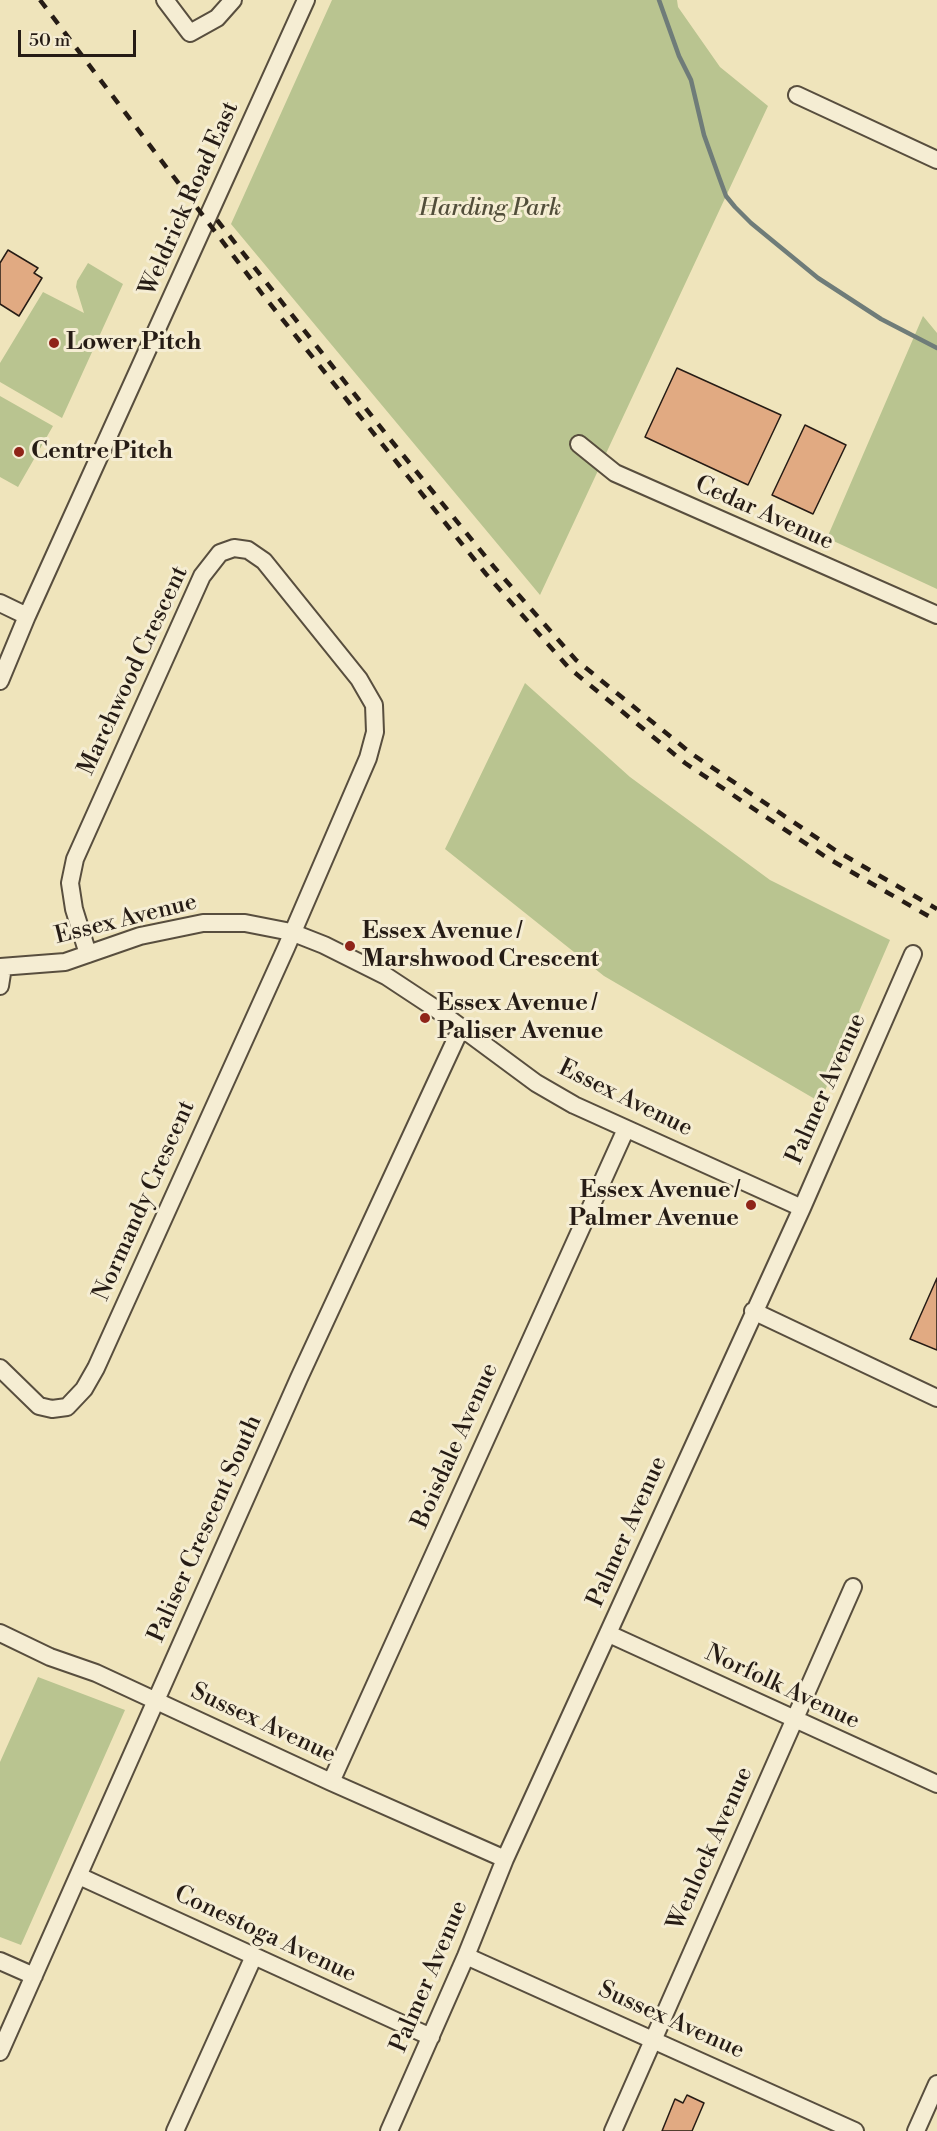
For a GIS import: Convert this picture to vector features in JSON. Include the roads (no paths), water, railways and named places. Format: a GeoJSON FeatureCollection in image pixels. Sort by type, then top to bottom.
{"type":"FeatureCollection","features":[{"type":"Feature","properties":{"kind":"street"},"geometry":{"type":"LineString","coordinates":[[165,0],[190,33],[217,18],[233,0]]}},
{"type":"Feature","properties":{"kind":"street","name":"Weldrick Road East"},"geometry":{"type":"LineString","coordinates":[[0,681],[27,616],[306,0]]}},
{"type":"Feature","properties":{"kind":"street"},"geometry":{"type":"LineString","coordinates":[[797,96],[937,160]]}},
{"type":"Feature","properties":{"kind":"street","name":"Cedar Avenue"},"geometry":{"type":"LineString","coordinates":[[579,444],[615,473],[937,615]]}},
{"type":"Feature","properties":{"kind":"street","name":"Marchwood Crescent"},"geometry":{"type":"LineString","coordinates":[[88,954],[74,909],[70,883],[75,859],[202,576],[219,554],[234,548],[248,550],[264,561],[359,679],[374,705],[375,732],[368,758],[291,932]]}},
{"type":"Feature","properties":{"kind":"street"},"geometry":{"type":"LineString","coordinates":[[0,603],[27,616]]}},
{"type":"Feature","properties":{"kind":"street","name":"Essex Avenue"},"geometry":{"type":"LineString","coordinates":[[2,967],[65,962],[140,936],[203,923],[245,922],[291,932],[324,945],[386,976],[436,1009],[536,1083],[574,1105],[802,1208]]}},
{"type":"Feature","properties":{"kind":"street","name":"Normandy Crescent"},"geometry":{"type":"LineString","coordinates":[[0,1368],[39,1406],[52,1409],[68,1407],[84,1389],[96,1368],[281,959],[291,932]]}},
{"type":"Feature","properties":{"kind":"street","name":"Palmer Avenue"},"geometry":{"type":"LineString","coordinates":[[389,2131],[466,1956],[505,1859],[609,1634],[753,1311],[802,1208],[913,954]]}},
{"type":"Feature","properties":{"kind":"street"},"geometry":{"type":"LineString","coordinates":[[0,986],[2,967]]}},
{"type":"Feature","properties":{"kind":"street","name":"Paliser Crescent South"},"geometry":{"type":"LineString","coordinates":[[0,2052],[80,1876],[303,1367],[461,1028]]}},
{"type":"Feature","properties":{"kind":"street","name":"Boisdale Avenue"},"geometry":{"type":"LineString","coordinates":[[331,1782],[626,1129]]}},
{"type":"Feature","properties":{"kind":"street"},"geometry":{"type":"LineString","coordinates":[[753,1311],[937,1398]]}},
{"type":"Feature","properties":{"kind":"street","name":"Wenlock Avenue"},"geometry":{"type":"LineString","coordinates":[[613,2131],[853,1587]]}},
{"type":"Feature","properties":{"kind":"street","name":"Sussex Avenue"},"geometry":{"type":"LineString","coordinates":[[0,1633],[50,1657],[96,1673],[331,1782],[505,1859]]}},
{"type":"Feature","properties":{"kind":"street","name":"Norfolk Avenue"},"geometry":{"type":"LineString","coordinates":[[609,1634],[937,1784]]}},
{"type":"Feature","properties":{"kind":"street","name":"Conestoga Avenue"},"geometry":{"type":"LineString","coordinates":[[80,1876],[431,2037]]}},
{"type":"Feature","properties":{"kind":"street"},"geometry":{"type":"LineString","coordinates":[[175,2131],[254,1956]]}},
{"type":"Feature","properties":{"kind":"street","name":"Sussex Avenue"},"geometry":{"type":"LineString","coordinates":[[466,1956],[855,2131]]}},
{"type":"Feature","properties":{"kind":"street"},"geometry":{"type":"LineString","coordinates":[[0,1961],[34,1976]]}},
{"type":"Feature","properties":{"kind":"street"},"geometry":{"type":"LineString","coordinates":[[916,2131],[937,2084]]}},
{"type":"Feature","properties":{"kind":"waterway"},"geometry":{"type":"LineString","coordinates":[[659,0],[679,56],[691,80],[704,135],[726,196],[751,223],[818,278],[881,319],[937,348]]}},
{"type":"Feature","properties":{"kind":"railway"},"geometry":{"type":"LineString","coordinates":[[40,0],[263,295],[486,574],[569,668],[685,763],[829,859],[937,921]]}},
{"type":"Feature","properties":{"kind":"railway"},"geometry":{"type":"LineString","coordinates":[[217,220],[494,567],[576,660],[692,754],[835,850],[937,909]]}},
{"type":"Feature","properties":{"kind":"place","name":"Lower Pitch"},"geometry":{"type":"Point","coordinates":[54,343]}},
{"type":"Feature","properties":{"kind":"place","name":"Centre Pitch"},"geometry":{"type":"Point","coordinates":[19,452]}},
{"type":"Feature","properties":{"kind":"place","name":"Essex Avenue / Marshwood Crescent"},"geometry":{"type":"Point","coordinates":[350,946]}},
{"type":"Feature","properties":{"kind":"place","name":"Essex Avenue / Paliser Avenue"},"geometry":{"type":"Point","coordinates":[425,1018]}},
{"type":"Feature","properties":{"kind":"place","name":"Essex Avenue / Palmer Avenue"},"geometry":{"type":"Point","coordinates":[751,1205]}},
{"type":"Feature","properties":{"kind":"park label","name":"Harding Park"},"geometry":{"type":"Point","coordinates":[490,209]}}]}
